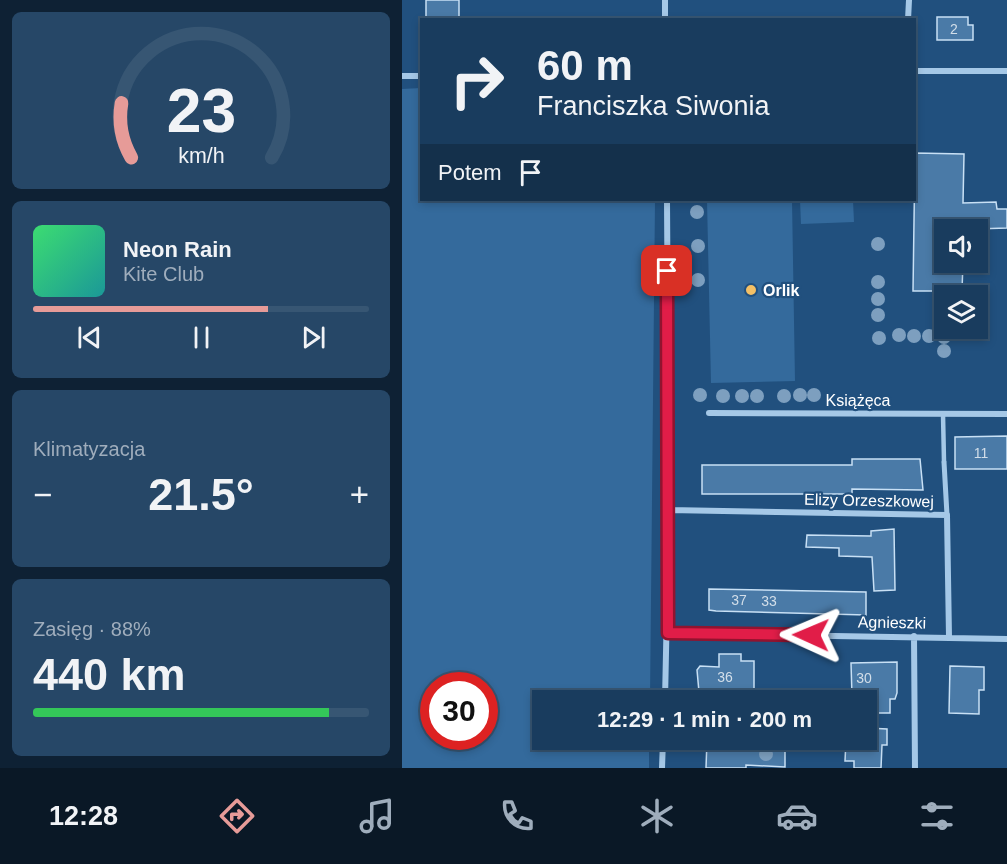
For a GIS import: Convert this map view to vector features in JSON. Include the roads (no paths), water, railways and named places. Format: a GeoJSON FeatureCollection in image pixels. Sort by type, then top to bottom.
{"type":"FeatureCollection","features":[{"type":"Feature","properties":{"kind":"street"},"geometry":{"type":"LineString","coordinates":[[665,0],[665,18]]}},
{"type":"Feature","properties":{"kind":"street"},"geometry":{"type":"LineString","coordinates":[[908,18],[909,0]]}},
{"type":"Feature","properties":{"kind":"street"},"geometry":{"type":"LineString","coordinates":[[916,71],[1007,71]]}},
{"type":"Feature","properties":{"kind":"street"},"geometry":{"type":"LineString","coordinates":[[402,76],[420,76]]}},
{"type":"Feature","properties":{"kind":"street"},"geometry":{"type":"LineString","coordinates":[[665,690],[669,510],[667,201]]}},
{"type":"Feature","properties":{"kind":"street","name":"Książęca"},"geometry":{"type":"LineString","coordinates":[[709,413],[1007,414]]}},
{"type":"Feature","properties":{"kind":"street"},"geometry":{"type":"LineString","coordinates":[[944,462],[947,515]]}},
{"type":"Feature","properties":{"kind":"street","name":"Elizy Orzeszkowej"},"geometry":{"type":"LineString","coordinates":[[669,510],[947,515],[949,637]]}},
{"type":"Feature","properties":{"kind":"street","name":"Agnieszki"},"geometry":{"type":"LineString","coordinates":[[668,633],[1007,639]]}},
{"type":"Feature","properties":{"kind":"street"},"geometry":{"type":"LineString","coordinates":[[914,636],[915,768]]}},
{"type":"Feature","properties":{"kind":"street"},"geometry":{"type":"LineString","coordinates":[[662,768],[663,750]]}},
{"type":"Feature","properties":{"kind":"lane"},"geometry":{"type":"LineString","coordinates":[[943,414],[944,462]]}},
{"type":"Feature","properties":{"kind":"place","name":"Orlik"},"geometry":{"type":"Point","coordinates":[751,290]}}]}
